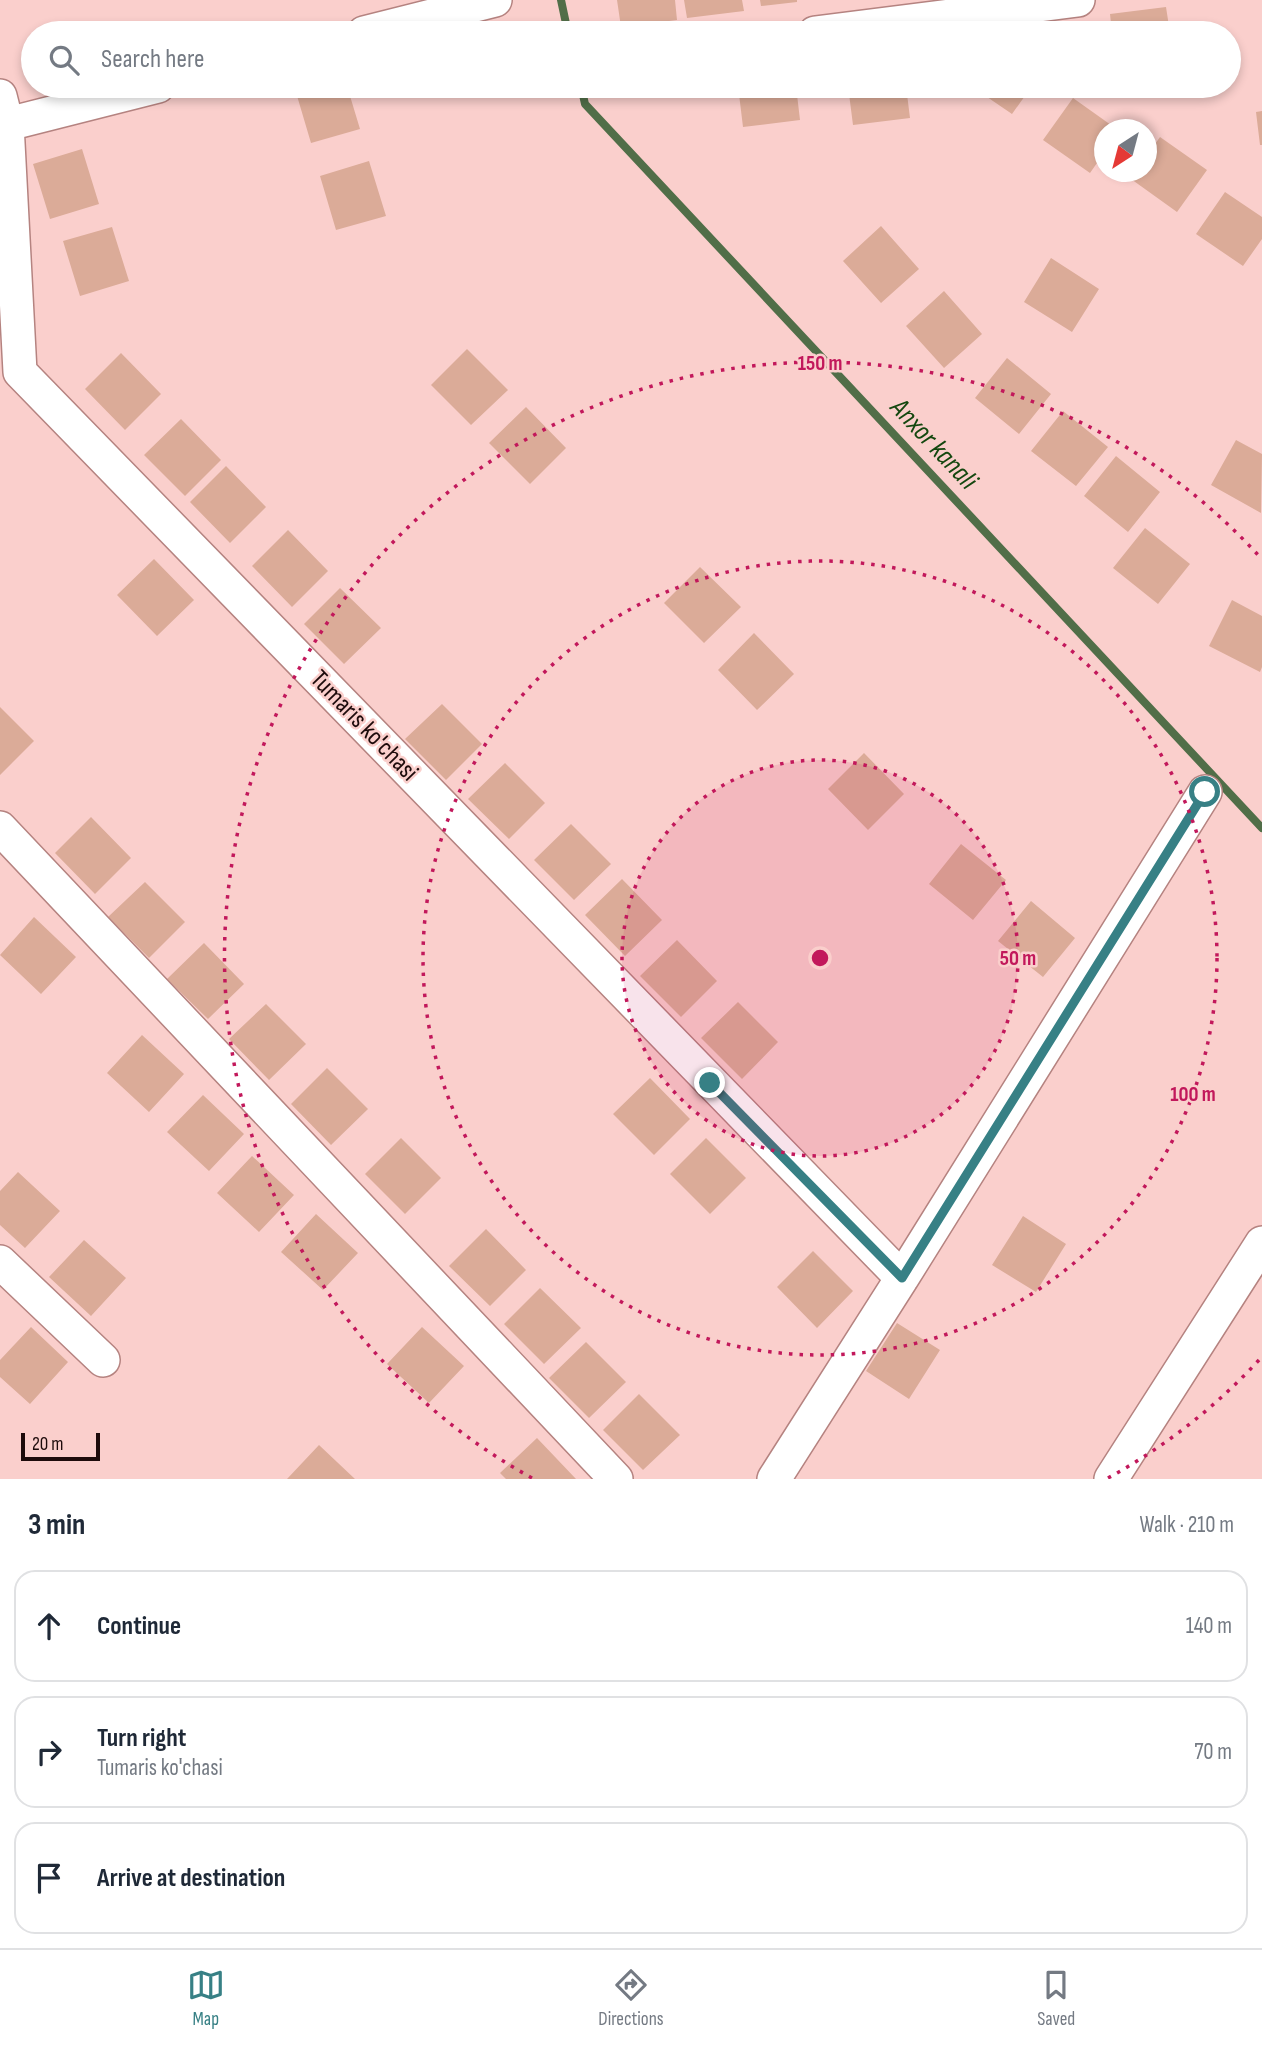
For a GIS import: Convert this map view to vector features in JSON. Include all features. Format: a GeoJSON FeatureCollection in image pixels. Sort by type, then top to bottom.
{"type":"FeatureCollection","features":[{"type":"Feature","properties":{"kind":"street"},"geometry":{"type":"LineString","coordinates":[[412,21],[495,0]]}},
{"type":"Feature","properties":{"kind":"street"},"geometry":{"type":"LineString","coordinates":[[911,21],[1078,0]]}},
{"type":"Feature","properties":{"kind":"street"},"geometry":{"type":"LineString","coordinates":[[2,115],[93,98]]}},
{"type":"Feature","properties":{"kind":"street","name":"Tumaris ko'chasi"},"geometry":{"type":"LineString","coordinates":[[2,115],[20,372],[902,1278]]}},
{"type":"Feature","properties":{"kind":"street"},"geometry":{"type":"LineString","coordinates":[[774,1479],[1205,792]]}},
{"type":"Feature","properties":{"kind":"street"},"geometry":{"type":"LineString","coordinates":[[0,828],[616,1479]]}},
{"type":"Feature","properties":{"kind":"street"},"geometry":{"type":"LineString","coordinates":[[1111,1479],[1262,1243]]}},
{"type":"Feature","properties":{"kind":"street"},"geometry":{"type":"LineString","coordinates":[[0,1262],[103,1360]]}},
{"type":"Feature","properties":{"kind":"building"},"geometry":{"type":"Polygon","coordinates":[[[617,0],[675,0],[677,20],[620,21],[617,0]]]}},
{"type":"Feature","properties":{"kind":"building"},"geometry":{"type":"Polygon","coordinates":[[[684,0],[742,0],[744,11],[687,18],[684,0]]]}},
{"type":"Feature","properties":{"kind":"building"},"geometry":{"type":"Polygon","coordinates":[[[760,0],[797,0],[797,2],[761,6],[760,0]]]}},
{"type":"Feature","properties":{"kind":"building"},"geometry":{"type":"Polygon","coordinates":[[[1166,7],[1168,21],[1111,21],[1110,14],[1166,7]]]}},
{"type":"Feature","properties":{"kind":"building"},"geometry":{"type":"Polygon","coordinates":[[[298,98],[351,98],[360,129],[311,143],[298,98]]]}},
{"type":"Feature","properties":{"kind":"building"},"geometry":{"type":"Polygon","coordinates":[[[739,98],[797,98],[800,120],[743,127],[739,98]]]}},
{"type":"Feature","properties":{"kind":"building"},"geometry":{"type":"Polygon","coordinates":[[[850,98],[908,98],[910,118],[853,125],[850,98]]]}},
{"type":"Feature","properties":{"kind":"building"},"geometry":{"type":"Polygon","coordinates":[[[989,98],[1023,98],[1012,114],[989,98]]]}},
{"type":"Feature","properties":{"kind":"building"},"geometry":{"type":"Polygon","coordinates":[[[1073,98],[1103,119],[1094,119],[1094,167],[1090,173],[1043,140],[1073,98]]]}},
{"type":"Feature","properties":{"kind":"building"},"geometry":{"type":"Polygon","coordinates":[[[1262,111],[1262,145],[1260,145],[1256,112],[1262,111]]]}},
{"type":"Feature","properties":{"kind":"building"},"geometry":{"type":"Polygon","coordinates":[[[1160,137],[1207,170],[1177,212],[1135,182],[1157,182],[1157,141],[1160,137]]]}},
{"type":"Feature","properties":{"kind":"building"},"geometry":{"type":"Polygon","coordinates":[[[82,149],[99,204],[50,219],[33,164],[82,149]]]}},
{"type":"Feature","properties":{"kind":"building"},"geometry":{"type":"Polygon","coordinates":[[[369,161],[386,216],[336,230],[320,176],[369,161]]]}},
{"type":"Feature","properties":{"kind":"building"},"geometry":{"type":"Polygon","coordinates":[[[1225,192],[1262,217],[1262,239],[1243,266],[1196,234],[1225,192]]]}},
{"type":"Feature","properties":{"kind":"building"},"geometry":{"type":"Polygon","coordinates":[[[881,226],[919,269],[881,303],[843,261],[881,226]]]}},
{"type":"Feature","properties":{"kind":"building"},"geometry":{"type":"Polygon","coordinates":[[[112,227],[129,281],[80,296],[63,241],[112,227]]]}},
{"type":"Feature","properties":{"kind":"building"},"geometry":{"type":"Polygon","coordinates":[[[1051,258],[1099,289],[1072,332],[1024,302],[1051,258]]]}},
{"type":"Feature","properties":{"kind":"building"},"geometry":{"type":"Polygon","coordinates":[[[944,291],[982,334],[944,368],[906,326],[944,291]]]}},
{"type":"Feature","properties":{"kind":"building"},"geometry":{"type":"Polygon","coordinates":[[[467,349],[508,390],[471,425],[431,385],[467,349]]]}},
{"type":"Feature","properties":{"kind":"building"},"geometry":{"type":"Polygon","coordinates":[[[121,353],[161,394],[125,430],[85,389],[121,353]]]}},
{"type":"Feature","properties":{"kind":"building"},"geometry":{"type":"Polygon","coordinates":[[[1007,358],[1051,394],[1019,434],[975,398],[1007,358]]]}},
{"type":"Feature","properties":{"kind":"building"},"geometry":{"type":"Polygon","coordinates":[[[526,407],[566,448],[530,484],[489,443],[526,407]]]}},
{"type":"Feature","properties":{"kind":"building"},"geometry":{"type":"Polygon","coordinates":[[[1063,411],[1108,447],[1076,486],[1031,451],[1063,411]]]}},
{"type":"Feature","properties":{"kind":"building"},"geometry":{"type":"Polygon","coordinates":[[[181,419],[221,460],[185,496],[144,455],[181,419]]]}},
{"type":"Feature","properties":{"kind":"building"},"geometry":{"type":"Polygon","coordinates":[[[1236,440],[1262,454],[1261,513],[1211,485],[1236,440]]]}},
{"type":"Feature","properties":{"kind":"building"},"geometry":{"type":"Polygon","coordinates":[[[1116,456],[1160,492],[1128,532],[1084,496],[1116,456]]]}},
{"type":"Feature","properties":{"kind":"building"},"geometry":{"type":"Polygon","coordinates":[[[226,466],[266,507],[230,543],[190,502],[226,466]]]}},
{"type":"Feature","properties":{"kind":"building"},"geometry":{"type":"Polygon","coordinates":[[[1145,528],[1190,564],[1158,604],[1113,568],[1145,528]]]}},
{"type":"Feature","properties":{"kind":"building"},"geometry":{"type":"Polygon","coordinates":[[[288,530],[328,571],[292,607],[252,566],[288,530]]]}},
{"type":"Feature","properties":{"kind":"building"},"geometry":{"type":"Polygon","coordinates":[[[154,559],[194,600],[157,636],[117,595],[154,559]]]}},
{"type":"Feature","properties":{"kind":"building"},"geometry":{"type":"Polygon","coordinates":[[[700,567],[741,607],[704,643],[664,603],[700,567]]]}},
{"type":"Feature","properties":{"kind":"building"},"geometry":{"type":"Polygon","coordinates":[[[340,588],[381,628],[344,664],[304,624],[340,588]]]}},
{"type":"Feature","properties":{"kind":"building"},"geometry":{"type":"Polygon","coordinates":[[[1232,600],[1262,616],[1260,672],[1209,646],[1232,600]]]}},
{"type":"Feature","properties":{"kind":"building"},"geometry":{"type":"Polygon","coordinates":[[[754,633],[794,674],[757,710],[718,670],[754,633]]]}},
{"type":"Feature","properties":{"kind":"building"},"geometry":{"type":"Polygon","coordinates":[[[442,704],[482,744],[446,780],[405,739],[442,704]]]}},
{"type":"Feature","properties":{"kind":"building"},"geometry":{"type":"Polygon","coordinates":[[[0,707],[34,741],[0,775],[0,707]]]}},
{"type":"Feature","properties":{"kind":"building"},"geometry":{"type":"Polygon","coordinates":[[[864,753],[904,794],[868,830],[828,789],[864,753]]]}},
{"type":"Feature","properties":{"kind":"building"},"geometry":{"type":"Polygon","coordinates":[[[505,763],[545,803],[509,839],[468,799],[505,763]]]}},
{"type":"Feature","properties":{"kind":"building"},"geometry":{"type":"Polygon","coordinates":[[[91,817],[131,858],[95,894],[55,853],[91,817]]]}},
{"type":"Feature","properties":{"kind":"building"},"geometry":{"type":"Polygon","coordinates":[[[571,824],[611,864],[574,900],[534,860],[571,824]]]}},
{"type":"Feature","properties":{"kind":"building"},"geometry":{"type":"Polygon","coordinates":[[[961,844],[1006,880],[973,920],[929,884],[961,844]]]}},
{"type":"Feature","properties":{"kind":"building"},"geometry":{"type":"Polygon","coordinates":[[[622,879],[662,920],[625,956],[585,915],[622,879]]]}},
{"type":"Feature","properties":{"kind":"building"},"geometry":{"type":"Polygon","coordinates":[[[145,882],[185,922],[149,958],[108,917],[145,882]]]}},
{"type":"Feature","properties":{"kind":"building"},"geometry":{"type":"Polygon","coordinates":[[[1031,901],[1075,938],[1043,977],[998,941],[1031,901]]]}},
{"type":"Feature","properties":{"kind":"building"},"geometry":{"type":"Polygon","coordinates":[[[34,917],[76,957],[41,994],[0,955],[34,917]]]}},
{"type":"Feature","properties":{"kind":"building"},"geometry":{"type":"Polygon","coordinates":[[[677,940],[717,981],[681,1017],[640,976],[677,940]]]}},
{"type":"Feature","properties":{"kind":"building"},"geometry":{"type":"Polygon","coordinates":[[[204,943],[244,984],[208,1019],[167,979],[204,943]]]}},
{"type":"Feature","properties":{"kind":"building"},"geometry":{"type":"Polygon","coordinates":[[[738,1002],[778,1042],[742,1079],[701,1038],[738,1002]]]}},
{"type":"Feature","properties":{"kind":"building"},"geometry":{"type":"Polygon","coordinates":[[[266,1004],[306,1044],[269,1080],[229,1039],[266,1004]]]}},
{"type":"Feature","properties":{"kind":"building"},"geometry":{"type":"Polygon","coordinates":[[[142,1035],[184,1074],[149,1112],[107,1073],[142,1035]]]}},
{"type":"Feature","properties":{"kind":"building"},"geometry":{"type":"Polygon","coordinates":[[[327,1068],[368,1109],[331,1145],[291,1104],[327,1068]]]}},
{"type":"Feature","properties":{"kind":"building"},"geometry":{"type":"Polygon","coordinates":[[[650,1078],[690,1119],[654,1155],[613,1114],[650,1078]]]}},
{"type":"Feature","properties":{"kind":"building"},"geometry":{"type":"Polygon","coordinates":[[[203,1095],[244,1134],[209,1171],[167,1132],[203,1095]]]}},
{"type":"Feature","properties":{"kind":"building"},"geometry":{"type":"Polygon","coordinates":[[[401,1138],[441,1178],[405,1214],[365,1174],[401,1138]]]}},
{"type":"Feature","properties":{"kind":"building"},"geometry":{"type":"Polygon","coordinates":[[[706,1138],[746,1178],[710,1214],[670,1174],[706,1138]]]}},
{"type":"Feature","properties":{"kind":"building"},"geometry":{"type":"Polygon","coordinates":[[[252,1156],[294,1195],[259,1232],[217,1193],[252,1156]]]}},
{"type":"Feature","properties":{"kind":"building"},"geometry":{"type":"Polygon","coordinates":[[[18,1172],[60,1211],[25,1248],[0,1225],[0,1191],[18,1172]]]}},
{"type":"Feature","properties":{"kind":"building"},"geometry":{"type":"Polygon","coordinates":[[[316,1214],[358,1253],[323,1290],[281,1252],[316,1214]]]}},
{"type":"Feature","properties":{"kind":"building"},"geometry":{"type":"Polygon","coordinates":[[[1023,1216],[1066,1244],[1036,1292],[992,1265],[1023,1216]]]}},
{"type":"Feature","properties":{"kind":"building"},"geometry":{"type":"Polygon","coordinates":[[[486,1229],[526,1270],[490,1306],[449,1266],[486,1229]]]}},
{"type":"Feature","properties":{"kind":"building"},"geometry":{"type":"Polygon","coordinates":[[[84,1240],[126,1278],[91,1316],[49,1277],[84,1240]]]}},
{"type":"Feature","properties":{"kind":"building"},"geometry":{"type":"Polygon","coordinates":[[[813,1251],[853,1291],[817,1328],[777,1287],[813,1251]]]}},
{"type":"Feature","properties":{"kind":"building"},"geometry":{"type":"Polygon","coordinates":[[[540,1288],[581,1328],[544,1364],[504,1324],[540,1288]]]}},
{"type":"Feature","properties":{"kind":"building"},"geometry":{"type":"Polygon","coordinates":[[[897,1323],[940,1350],[909,1399],[866,1371],[897,1323]]]}},
{"type":"Feature","properties":{"kind":"building"},"geometry":{"type":"Polygon","coordinates":[[[31,1327],[68,1362],[30,1404],[0,1377],[0,1360],[31,1327]]]}},
{"type":"Feature","properties":{"kind":"building"},"geometry":{"type":"Polygon","coordinates":[[[422,1327],[464,1366],[429,1403],[387,1364],[422,1327]]]}},
{"type":"Feature","properties":{"kind":"building"},"geometry":{"type":"Polygon","coordinates":[[[586,1342],[626,1382],[589,1418],[549,1378],[586,1342]]]}},
{"type":"Feature","properties":{"kind":"building"},"geometry":{"type":"Polygon","coordinates":[[[639,1394],[680,1435],[643,1470],[603,1430],[639,1394]]]}},
{"type":"Feature","properties":{"kind":"building"},"geometry":{"type":"Polygon","coordinates":[[[537,1438],[576,1479],[506,1479],[500,1473],[537,1438]]]}},
{"type":"Feature","properties":{"kind":"building"},"geometry":{"type":"Polygon","coordinates":[[[319,1445],[355,1479],[287,1479],[319,1445]]]}},
{"type":"Feature","properties":{"kind":"waterway","name":"Anxor kanali"},"geometry":{"type":"LineString","coordinates":[[561,0],[565,21]]}},
{"type":"Feature","properties":{"kind":"waterway","name":"Anxor kanali"},"geometry":{"type":"LineString","coordinates":[[584,98],[585,104],[1262,828]]}},
{"type":"Feature","properties":{"kind":"route"},"geometry":{"type":"LineString","coordinates":[[710,1083],[902,1278],[1205,792]]}}]}
